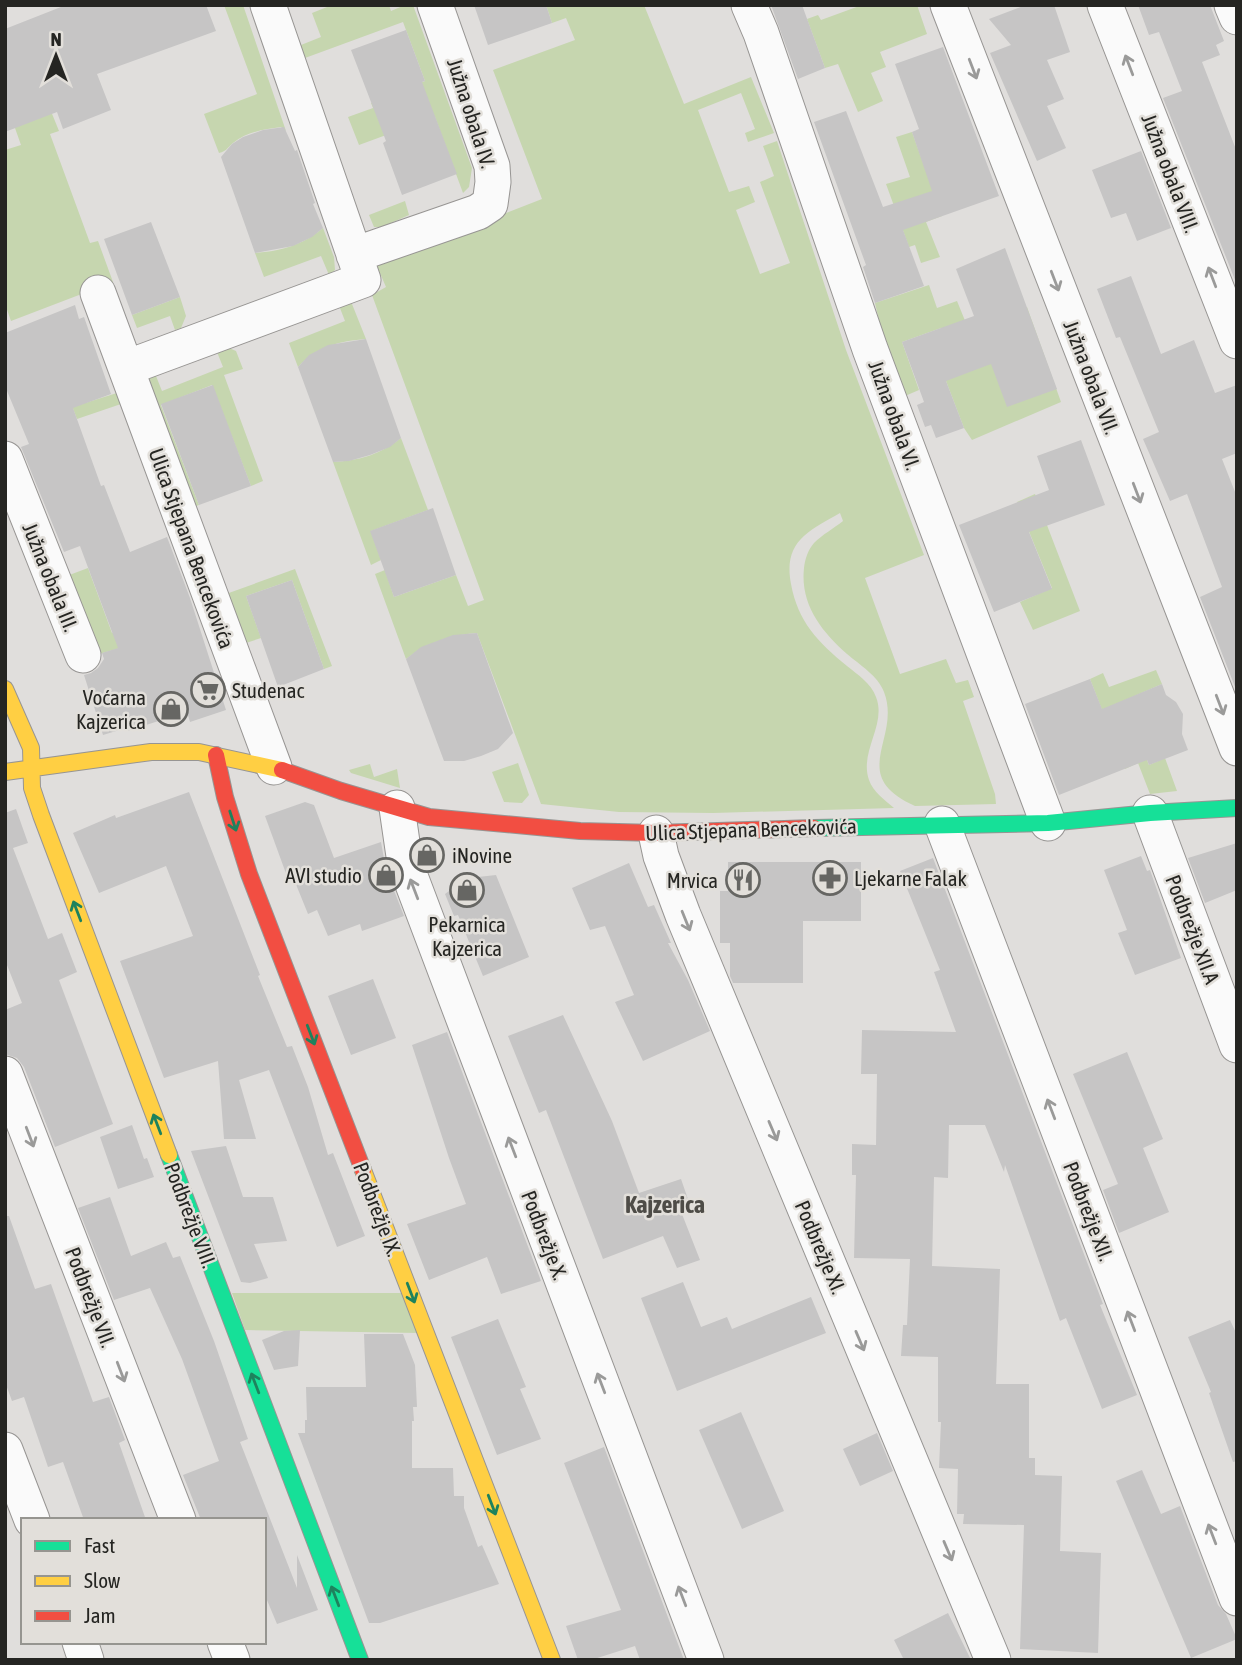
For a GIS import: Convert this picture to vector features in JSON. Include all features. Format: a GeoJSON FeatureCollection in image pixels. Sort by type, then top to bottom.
{"type":"FeatureCollection","features":[{"type":"Feature","properties":{"kind":"street"},"geometry":{"type":"LineString","coordinates":[[126,368],[358,268],[268,5]]}},
{"type":"Feature","properties":{"kind":"street","name":"Južna obala IV."},"geometry":{"type":"LineString","coordinates":[[358,268],[490,204],[492,166],[435,5]]}},
{"type":"Feature","properties":{"kind":"street","name":"Južna obala VI."},"geometry":{"type":"LineString","coordinates":[[749,5],[870,349],[1048,823]]}},
{"type":"Feature","properties":{"kind":"street","name":"Južna obala VII."},"geometry":{"type":"LineString","coordinates":[[948,5],[1237,748]]}},
{"type":"Feature","properties":{"kind":"street","name":"Južna obala VIII."},"geometry":{"type":"LineString","coordinates":[[1105,5],[1237,341]]}},
{"type":"Feature","properties":{"kind":"street"},"geometry":{"type":"LineString","coordinates":[[1232,5],[1237,17]]}},
{"type":"Feature","properties":{"kind":"street","name":"Ulica Stjepana Bencekovića"},"geometry":{"type":"LineString","coordinates":[[98,293],[274,767]]}},
{"type":"Feature","properties":{"kind":"street","name":"Južna obala III."},"geometry":{"type":"LineString","coordinates":[[5,459],[83,655]]}},
{"type":"Feature","properties":{"kind":"street"},"geometry":{"type":"LineString","coordinates":[[5,689],[31,748],[31,767]]}},
{"type":"Feature","properties":{"kind":"street","name":"Ulica Stjepana Bencekovića"},"geometry":{"type":"LineString","coordinates":[[5,772],[151,752],[199,752],[274,767],[397,808],[441,818],[580,831],[656,833],[1048,823],[1237,807]]}},
{"type":"Feature","properties":{"kind":"street","name":"Podbrežje IX."},"geometry":{"type":"LineString","coordinates":[[216,755],[225,797],[249,874],[552,1660]]}},
{"type":"Feature","properties":{"kind":"street","name":"Podbrežje VIII."},"geometry":{"type":"LineString","coordinates":[[31,767],[32,788],[41,815],[359,1660]]}},
{"type":"Feature","properties":{"kind":"street","name":"Podbrežje X."},"geometry":{"type":"LineString","coordinates":[[397,808],[405,863],[706,1660]]}},
{"type":"Feature","properties":{"kind":"street","name":"Podbrežje XII.A"},"geometry":{"type":"LineString","coordinates":[[1150,813],[1237,1045]]}},
{"type":"Feature","properties":{"kind":"street","name":"Podbrežje XII."},"geometry":{"type":"LineString","coordinates":[[942,824],[1237,1598]]}},
{"type":"Feature","properties":{"kind":"street","name":"Podbrežje XI."},"geometry":{"type":"LineString","coordinates":[[656,833],[661,856],[683,915],[993,1660]]}},
{"type":"Feature","properties":{"kind":"street","name":"Podbrežje VII."},"geometry":{"type":"LineString","coordinates":[[5,1074],[177,1518]]}},
{"type":"Feature","properties":{"kind":"street"},"geometry":{"type":"LineString","coordinates":[[5,1450],[31,1518]]}},
{"type":"Feature","properties":{"kind":"green space"},"geometry":{"type":"Polygon","coordinates":[[[224,5],[243,5],[286,131],[281,127],[262,130],[238,139],[219,153],[204,114],[257,94],[224,5]]]}},
{"type":"Feature","properties":{"kind":"green space"},"geometry":{"type":"Polygon","coordinates":[[[332,5],[389,5],[391,11],[405,5],[413,5],[472,168],[469,187],[463,193],[435,117],[359,145],[348,117],[373,108],[371,103],[425,81],[403,22],[305,58],[301,45],[321,37],[312,13],[332,5]]]}},
{"type":"Feature","properties":{"kind":"green space"},"geometry":{"type":"Polygon","coordinates":[[[546,5],[644,5],[684,104],[751,77],[774,133],[748,142],[745,133],[755,129],[741,93],[698,110],[729,192],[749,186],[755,202],[736,210],[760,274],[790,263],[760,182],[774,176],[763,146],[777,141],[846,350],[924,555],[865,578],[900,674],[946,659],[956,683],[968,680],[974,697],[963,701],[996,804],[915,806],[895,794],[884,782],[880,755],[888,709],[884,692],[873,676],[821,626],[805,593],[804,568],[808,552],[817,540],[843,521],[840,513],[808,532],[800,540],[791,558],[791,584],[799,609],[811,630],[874,692],[878,718],[867,759],[867,769],[873,788],[894,808],[713,813],[619,812],[541,804],[477,633],[439,641],[406,659],[375,574],[385,570],[394,597],[456,575],[468,606],[484,600],[372,295],[386,287],[376,264],[542,199],[493,70],[575,40],[566,18],[552,23],[546,5]]]}},
{"type":"Feature","properties":{"kind":"green space"},"geometry":{"type":"Polygon","coordinates":[[[862,5],[917,5],[927,34],[880,52],[886,67],[871,73],[883,101],[858,112],[838,64],[825,68],[807,19],[818,15],[821,20],[862,5]]]}},
{"type":"Feature","properties":{"kind":"green space"},"geometry":{"type":"Polygon","coordinates":[[[16,25],[59,131],[50,134],[90,243],[98,241],[113,282],[11,321],[5,304],[5,150],[21,145],[15,128],[16,25]]]}},
{"type":"Feature","properties":{"kind":"green space"},"geometry":{"type":"Polygon","coordinates":[[[912,132],[942,216],[926,222],[940,257],[921,263],[915,245],[909,247],[886,184],[910,177],[896,137],[912,132]]]}},
{"type":"Feature","properties":{"kind":"green space"},"geometry":{"type":"Polygon","coordinates":[[[405,201],[409,215],[382,227],[374,227],[369,215],[405,201]]]}},
{"type":"Feature","properties":{"kind":"green space"},"geometry":{"type":"Polygon","coordinates":[[[323,228],[334,257],[335,270],[329,275],[321,256],[264,277],[255,253],[291,246],[308,239],[323,228]]]}},
{"type":"Feature","properties":{"kind":"green space"},"geometry":{"type":"Polygon","coordinates":[[[929,285],[937,308],[957,301],[968,328],[1027,307],[1061,402],[972,440],[964,428],[946,381],[941,328],[902,342],[919,390],[905,396],[881,329],[875,303],[929,285]]]}},
{"type":"Feature","properties":{"kind":"green space"},"geometry":{"type":"Polygon","coordinates":[[[180,297],[186,316],[181,328],[175,330],[170,316],[137,328],[132,315],[180,297]]]}},
{"type":"Feature","properties":{"kind":"green space"},"geometry":{"type":"Polygon","coordinates":[[[345,301],[352,304],[366,339],[347,341],[321,349],[298,367],[289,343],[345,321],[338,303],[345,301]]]}},
{"type":"Feature","properties":{"kind":"green space"},"geometry":{"type":"Polygon","coordinates":[[[222,345],[236,351],[243,369],[224,375],[263,481],[251,486],[212,385],[161,405],[199,505],[193,507],[148,388],[149,379],[154,371],[162,391],[223,367],[215,347],[222,345]]]}},
{"type":"Feature","properties":{"kind":"green space"},"geometry":{"type":"Polygon","coordinates":[[[62,380],[85,403],[117,393],[121,404],[77,419],[62,380]]]}},
{"type":"Feature","properties":{"kind":"green space"},"geometry":{"type":"Polygon","coordinates":[[[401,438],[428,510],[371,531],[381,560],[371,565],[333,462],[369,456],[401,438]]]}},
{"type":"Feature","properties":{"kind":"green space"},"geometry":{"type":"Polygon","coordinates":[[[1035,494],[1080,611],[1033,630],[1020,602],[1052,588],[1017,502],[1035,494]]]}},
{"type":"Feature","properties":{"kind":"green space"},"geometry":{"type":"Polygon","coordinates":[[[88,568],[112,633],[155,619],[140,642],[96,655],[64,577],[88,568]]]}},
{"type":"Feature","properties":{"kind":"green space"},"geometry":{"type":"Polygon","coordinates":[[[295,569],[332,666],[324,669],[292,580],[246,596],[261,638],[243,644],[226,594],[295,569]]]}},
{"type":"Feature","properties":{"kind":"green space"},"geometry":{"type":"Polygon","coordinates":[[[1156,670],[1162,684],[1123,701],[1149,765],[1165,758],[1177,791],[1150,794],[1138,763],[1125,769],[1090,679],[1103,673],[1109,687],[1156,670]]]}},
{"type":"Feature","properties":{"kind":"green space"},"geometry":{"type":"Polygon","coordinates":[[[518,763],[529,795],[522,803],[504,802],[492,772],[518,763]]]}},
{"type":"Feature","properties":{"kind":"green space"},"geometry":{"type":"Polygon","coordinates":[[[370,764],[374,777],[397,769],[400,788],[351,773],[349,770],[370,764]]]}},
{"type":"Feature","properties":{"kind":"green space"},"geometry":{"type":"Polygon","coordinates":[[[232,1293],[403,1293],[419,1333],[245,1330],[232,1293]]]}},
{"type":"Feature","properties":{"kind":"building"},"geometry":{"type":"Polygon","coordinates":[[[66,5],[206,5],[216,31],[97,74],[111,110],[63,129],[57,112],[5,132],[5,29],[66,5]]]}},
{"type":"Feature","properties":{"kind":"building"},"geometry":{"type":"Polygon","coordinates":[[[474,5],[546,5],[552,23],[488,45],[474,5]]]}},
{"type":"Feature","properties":{"kind":"building"},"geometry":{"type":"Polygon","coordinates":[[[771,5],[802,5],[825,68],[798,79],[771,5]]]}},
{"type":"Feature","properties":{"kind":"building"},"geometry":{"type":"Polygon","coordinates":[[[1026,5],[1054,5],[1070,52],[1047,60],[1064,99],[1047,106],[1066,148],[1037,161],[990,53],[1011,45],[989,19],[1026,5]]]}},
{"type":"Feature","properties":{"kind":"building"},"geometry":{"type":"Polygon","coordinates":[[[1138,5],[1210,5],[1224,41],[1216,45],[1220,55],[1202,62],[1237,152],[1237,285],[1163,98],[1182,91],[1159,32],[1149,35],[1138,5]]]}},
{"type":"Feature","properties":{"kind":"building"},"geometry":{"type":"Polygon","coordinates":[[[406,30],[425,81],[422,82],[457,174],[402,195],[383,143],[386,141],[351,50],[406,30]]]}},
{"type":"Feature","properties":{"kind":"building"},"geometry":{"type":"Polygon","coordinates":[[[943,47],[999,196],[903,230],[924,286],[875,303],[863,267],[866,265],[814,122],[846,111],[883,207],[932,191],[912,132],[919,129],[895,64],[943,47]]]}},
{"type":"Feature","properties":{"kind":"building"},"geometry":{"type":"Polygon","coordinates":[[[284,127],[295,151],[297,150],[323,228],[293,246],[255,253],[221,157],[232,144],[243,137],[284,127]]]}},
{"type":"Feature","properties":{"kind":"building"},"geometry":{"type":"Polygon","coordinates":[[[1141,151],[1171,228],[1137,241],[1126,213],[1111,218],[1092,170],[1141,151]]]}},
{"type":"Feature","properties":{"kind":"building"},"geometry":{"type":"Polygon","coordinates":[[[151,222],[180,297],[132,315],[104,239],[151,222]]]}},
{"type":"Feature","properties":{"kind":"building"},"geometry":{"type":"Polygon","coordinates":[[[1005,248],[1057,389],[1007,407],[991,364],[946,381],[964,428],[936,438],[931,425],[925,427],[917,405],[924,402],[902,342],[974,316],[956,269],[1005,248]]]}},
{"type":"Feature","properties":{"kind":"building"},"geometry":{"type":"Polygon","coordinates":[[[1131,276],[1161,354],[1194,340],[1215,393],[1237,385],[1237,453],[1222,459],[1237,497],[1237,692],[1200,597],[1222,587],[1187,494],[1170,501],[1143,439],[1159,432],[1097,289],[1131,276]]]}},
{"type":"Feature","properties":{"kind":"building"},"geometry":{"type":"Polygon","coordinates":[[[75,305],[79,319],[84,317],[111,394],[73,408],[101,486],[104,485],[130,552],[167,537],[226,710],[190,722],[187,712],[127,731],[126,728],[103,735],[84,675],[98,668],[104,659],[102,653],[118,648],[80,546],[64,552],[21,447],[29,444],[5,386],[5,333],[75,305]]]}},
{"type":"Feature","properties":{"kind":"building"},"geometry":{"type":"Polygon","coordinates":[[[366,339],[401,438],[390,447],[370,455],[333,462],[298,367],[309,355],[328,345],[366,339]]]}},
{"type":"Feature","properties":{"kind":"building"},"geometry":{"type":"Polygon","coordinates":[[[213,385],[251,486],[199,505],[161,404],[213,385]]]}},
{"type":"Feature","properties":{"kind":"building"},"geometry":{"type":"Polygon","coordinates":[[[1081,440],[1105,505],[1029,532],[1052,589],[994,612],[959,525],[1049,490],[1037,456],[1081,440]]]}},
{"type":"Feature","properties":{"kind":"building"},"geometry":{"type":"Polygon","coordinates":[[[433,508],[456,575],[394,597],[370,531],[433,508]]]}},
{"type":"Feature","properties":{"kind":"building"},"geometry":{"type":"Polygon","coordinates":[[[292,580],[324,669],[278,687],[246,596],[292,580]]]}},
{"type":"Feature","properties":{"kind":"building"},"geometry":{"type":"Polygon","coordinates":[[[477,633],[513,733],[498,749],[481,756],[464,761],[444,761],[406,659],[421,647],[453,635],[477,633]]]}},
{"type":"Feature","properties":{"kind":"building"},"geometry":{"type":"Polygon","coordinates":[[[1090,679],[1102,709],[1162,684],[1166,695],[1176,702],[1183,714],[1182,734],[1188,750],[1149,765],[1147,760],[1059,795],[1025,704],[1090,679]]]}},
{"type":"Feature","properties":{"kind":"building"},"geometry":{"type":"Polygon","coordinates":[[[189,792],[260,975],[258,976],[287,1047],[292,1046],[308,1087],[328,1155],[333,1153],[365,1236],[337,1247],[269,1070],[239,1080],[256,1139],[224,1139],[218,1061],[164,1078],[120,961],[193,936],[166,866],[99,893],[73,833],[115,815],[116,818],[189,792]]]}},
{"type":"Feature","properties":{"kind":"building"},"geometry":{"type":"Polygon","coordinates":[[[305,802],[314,805],[334,858],[381,842],[386,870],[404,916],[362,931],[360,924],[328,936],[317,910],[308,914],[293,877],[288,879],[265,816],[305,802]]]}},
{"type":"Feature","properties":{"kind":"building"},"geometry":{"type":"Polygon","coordinates":[[[16,809],[28,843],[13,848],[48,939],[62,933],[77,972],[59,980],[113,1124],[55,1147],[24,1067],[17,1058],[5,1054],[5,1010],[22,1003],[5,960],[5,813],[16,809]]]}},
{"type":"Feature","properties":{"kind":"building"},"geometry":{"type":"Polygon","coordinates":[[[1237,843],[1237,890],[1205,903],[1188,858],[1237,843]]]}},
{"type":"Feature","properties":{"kind":"building"},"geometry":{"type":"Polygon","coordinates":[[[1141,856],[1147,871],[1150,870],[1181,958],[1135,975],[1118,933],[1127,930],[1104,870],[1141,856]]]}},
{"type":"Feature","properties":{"kind":"building"},"geometry":{"type":"Polygon","coordinates":[[[933,858],[1103,1304],[1100,1305],[1137,1395],[1102,1409],[1066,1318],[1060,1321],[1005,1165],[1004,1172],[985,1125],[949,1125],[948,1178],[934,1177],[932,1266],[1000,1269],[996,1384],[1029,1384],[1029,1458],[1035,1458],[1035,1475],[1062,1476],[1060,1551],[1101,1553],[1098,1653],[1020,1649],[1024,1525],[963,1524],[964,1514],[957,1514],[958,1469],[939,1468],[941,1422],[938,1422],[938,1357],[901,1356],[903,1325],[907,1325],[910,1259],[854,1258],[856,1175],[852,1175],[852,1144],[876,1145],[877,1074],[861,1074],[862,1030],[956,1032],[934,972],[940,970],[900,871],[933,858]]]}},
{"type":"Feature","properties":{"kind":"building"},"geometry":{"type":"Polygon","coordinates":[[[728,862],[861,862],[861,921],[803,921],[803,983],[733,983],[730,976],[730,943],[720,943],[720,891],[728,891],[728,862]]]}},
{"type":"Feature","properties":{"kind":"building"},"geometry":{"type":"Polygon","coordinates":[[[629,863],[648,907],[654,905],[671,943],[668,943],[688,980],[710,1031],[643,1061],[615,1002],[634,995],[605,926],[590,930],[572,888],[629,863]]]}},
{"type":"Feature","properties":{"kind":"building"},"geometry":{"type":"Polygon","coordinates":[[[496,875],[529,957],[483,976],[458,915],[454,916],[445,894],[460,883],[496,875]]]}},
{"type":"Feature","properties":{"kind":"building"},"geometry":{"type":"Polygon","coordinates":[[[373,979],[396,1038],[351,1055],[328,996],[373,979]]]}},
{"type":"Feature","properties":{"kind":"building"},"geometry":{"type":"Polygon","coordinates":[[[563,1015],[612,1121],[639,1193],[681,1179],[690,1205],[680,1209],[700,1260],[677,1268],[663,1236],[603,1259],[546,1110],[539,1113],[508,1036],[563,1015]]]}},
{"type":"Feature","properties":{"kind":"building"},"geometry":{"type":"Polygon","coordinates":[[[447,1032],[541,1281],[501,1294],[487,1257],[429,1280],[407,1224],[466,1204],[412,1045],[447,1032]]]}},
{"type":"Feature","properties":{"kind":"building"},"geometry":{"type":"Polygon","coordinates":[[[1127,1052],[1163,1139],[1143,1148],[1169,1212],[1119,1233],[1103,1190],[1118,1184],[1073,1074],[1127,1052]]]}},
{"type":"Feature","properties":{"kind":"building"},"geometry":{"type":"Polygon","coordinates":[[[132,1125],[144,1159],[147,1158],[154,1177],[118,1189],[100,1137],[132,1125]]]}},
{"type":"Feature","properties":{"kind":"building"},"geometry":{"type":"Polygon","coordinates":[[[226,1146],[243,1197],[273,1197],[287,1241],[254,1244],[268,1278],[250,1283],[241,1282],[191,1151],[226,1146]]]}},
{"type":"Feature","properties":{"kind":"building"},"geometry":{"type":"Polygon","coordinates":[[[110,1197],[131,1256],[166,1242],[173,1258],[180,1256],[214,1341],[248,1439],[240,1442],[297,1588],[297,1555],[318,1610],[277,1624],[266,1598],[266,1518],[200,1518],[183,1475],[219,1461],[182,1359],[150,1288],[114,1300],[78,1208],[110,1197]]]}},
{"type":"Feature","properties":{"kind":"building"},"geometry":{"type":"Polygon","coordinates":[[[5,1216],[9,1216],[35,1289],[51,1284],[93,1402],[109,1397],[125,1440],[119,1443],[145,1518],[83,1518],[63,1462],[48,1467],[24,1397],[12,1401],[5,1382],[5,1216]]]}},
{"type":"Feature","properties":{"kind":"building"},"geometry":{"type":"Polygon","coordinates":[[[683,1282],[701,1327],[727,1317],[732,1329],[811,1297],[826,1333],[677,1391],[641,1298],[683,1282]]]}},
{"type":"Feature","properties":{"kind":"building"},"geometry":{"type":"Polygon","coordinates":[[[498,1319],[526,1387],[520,1389],[541,1439],[497,1455],[451,1337],[498,1319]]]}},
{"type":"Feature","properties":{"kind":"building"},"geometry":{"type":"Polygon","coordinates":[[[1230,1320],[1237,1335],[1237,1461],[1233,1462],[1209,1393],[1211,1392],[1188,1337],[1230,1320]]]}},
{"type":"Feature","properties":{"kind":"building"},"geometry":{"type":"Polygon","coordinates":[[[300,1330],[298,1366],[274,1370],[262,1340],[284,1331],[300,1330]]]}},
{"type":"Feature","properties":{"kind":"building"},"geometry":{"type":"Polygon","coordinates":[[[364,1334],[403,1334],[415,1365],[417,1407],[413,1407],[412,1468],[453,1468],[454,1496],[464,1496],[464,1508],[478,1547],[482,1545],[499,1584],[380,1623],[369,1623],[298,1433],[305,1433],[306,1387],[366,1387],[364,1334]]]}},
{"type":"Feature","properties":{"kind":"building"},"geometry":{"type":"Polygon","coordinates":[[[741,1412],[784,1511],[742,1529],[699,1430],[741,1412]]]}},
{"type":"Feature","properties":{"kind":"building"},"geometry":{"type":"Polygon","coordinates":[[[877,1433],[893,1471],[860,1486],[843,1449],[877,1433]]]}},
{"type":"Feature","properties":{"kind":"building"},"geometry":{"type":"Polygon","coordinates":[[[604,1447],[684,1660],[640,1660],[635,1646],[591,1660],[578,1660],[566,1626],[621,1610],[564,1463],[604,1447]]]}},
{"type":"Feature","properties":{"kind":"building"},"geometry":{"type":"Polygon","coordinates":[[[1142,1470],[1161,1514],[1180,1506],[1218,1605],[1226,1614],[1237,1639],[1191,1658],[1116,1481],[1142,1470]]]}},
{"type":"Feature","properties":{"kind":"building"},"geometry":{"type":"Polygon","coordinates":[[[948,1613],[971,1660],[904,1660],[894,1640],[948,1613]]]}},
{"type":"Feature","properties":{"kind":"traffic: fast"},"geometry":{"type":"LineString","coordinates":[[814,828],[1048,823],[1237,808]]}},
{"type":"Feature","properties":{"kind":"traffic: fast"},"geometry":{"type":"LineString","coordinates":[[169,1155],[360,1660]]}},
{"type":"Feature","properties":{"kind":"traffic: slow"},"geometry":{"type":"LineString","coordinates":[[5,689],[31,748],[32,788],[41,815],[169,1155]]}},
{"type":"Feature","properties":{"kind":"traffic: slow"},"geometry":{"type":"LineString","coordinates":[[5,772],[151,752],[199,752],[282,770]]}},
{"type":"Feature","properties":{"kind":"traffic: slow"},"geometry":{"type":"LineString","coordinates":[[363,1170],[552,1660]]}},
{"type":"Feature","properties":{"kind":"traffic: jam"},"geometry":{"type":"LineString","coordinates":[[216,755],[225,797],[249,874],[363,1170]]}},
{"type":"Feature","properties":{"kind":"traffic: jam"},"geometry":{"type":"LineString","coordinates":[[282,770],[429,817],[580,831],[656,833],[814,828]]}},
{"type":"Feature","properties":{"kind":"place","name":"Studenac"},"geometry":{"type":"Point","coordinates":[208,690]}},
{"type":"Feature","properties":{"kind":"place","name":"Voćarna Kajzerica"},"geometry":{"type":"Point","coordinates":[171,709]}},
{"type":"Feature","properties":{"kind":"place","name":"iNovine"},"geometry":{"type":"Point","coordinates":[427,855]}},
{"type":"Feature","properties":{"kind":"place","name":"AVI studio"},"geometry":{"type":"Point","coordinates":[386,875]}},
{"type":"Feature","properties":{"kind":"place","name":"Ljekarne Falak"},"geometry":{"type":"Point","coordinates":[830,878]}},
{"type":"Feature","properties":{"kind":"place","name":"Mrvica"},"geometry":{"type":"Point","coordinates":[743,880]}},
{"type":"Feature","properties":{"kind":"place","name":"Pekarnica Kajzerica"},"geometry":{"type":"Point","coordinates":[467,890]}},
{"type":"Feature","properties":{"kind":"district","name":"Kajzerica"},"geometry":{"type":"Point","coordinates":[665,1204]}}]}
